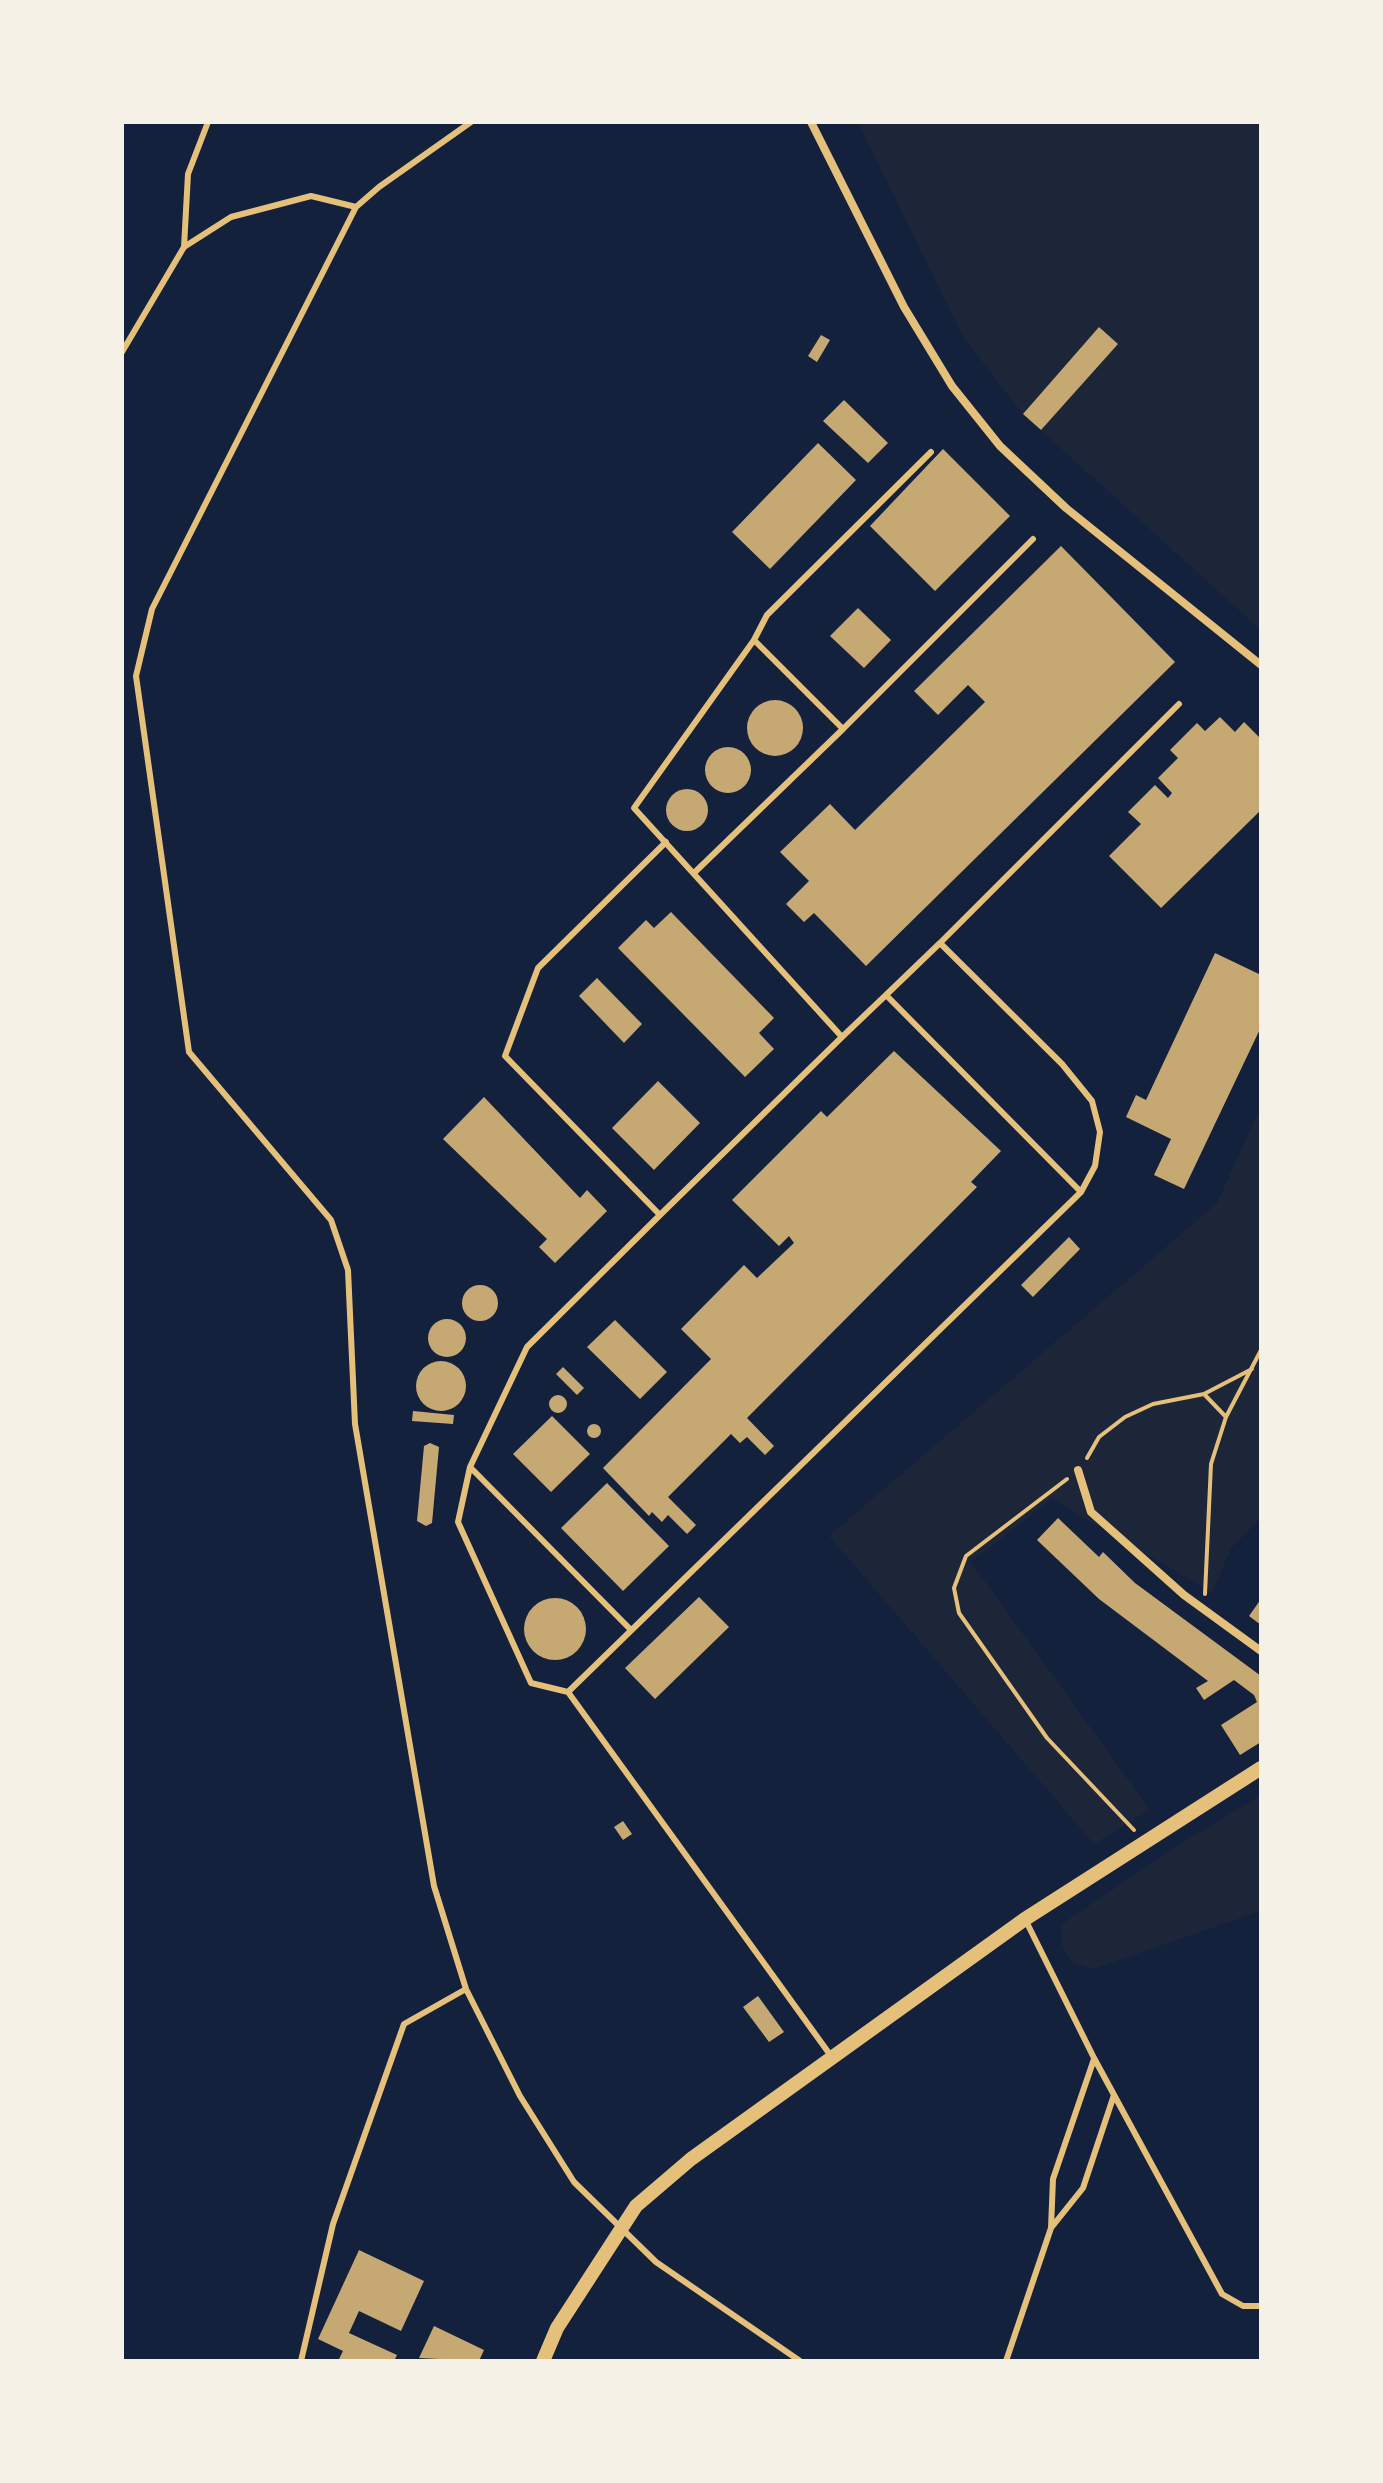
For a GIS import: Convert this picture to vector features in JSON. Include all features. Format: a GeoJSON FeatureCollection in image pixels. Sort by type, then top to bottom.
{"type":"FeatureCollection","features":[{"type":"Feature","properties":{"kind":"street"},"geometry":{"type":"LineString","coordinates":[[811,122],[904,307],[952,386],[1000,446],[1066,508],[1261,665]]}},
{"type":"Feature","properties":{"kind":"street"},"geometry":{"type":"LineString","coordinates":[[1078,1470],[1091,1512],[1184,1595],[1261,1651]]}},
{"type":"Feature","properties":{"kind":"street"},"geometry":{"type":"LineString","coordinates":[[543,2361],[557,2328],[636,2206],[691,2159],[1025,1919],[1261,1768]]}},
{"type":"Feature","properties":{"kind":"lane"},"geometry":{"type":"LineString","coordinates":[[184,247],[188,174],[208,122]]}},
{"type":"Feature","properties":{"kind":"lane"},"geometry":{"type":"LineString","coordinates":[[471,122],[379,187],[356,207],[152,609],[136,676],[189,1052],[331,1220],[348,1270],[355,1424],[434,1886],[466,1989],[520,2096],[574,2182],[656,2262],[800,2361]]}},
{"type":"Feature","properties":{"kind":"lane"},"geometry":{"type":"LineString","coordinates":[[122,352],[184,247],[231,217],[311,196],[356,207]]}},
{"type":"Feature","properties":{"kind":"lane"},"geometry":{"type":"LineString","coordinates":[[842,1037],[634,808],[754,640],[767,615],[931,452]]}},
{"type":"Feature","properties":{"kind":"lane"},"geometry":{"type":"LineString","coordinates":[[694,873],[1033,539]]}},
{"type":"Feature","properties":{"kind":"lane"},"geometry":{"type":"LineString","coordinates":[[754,640],[843,729]]}},
{"type":"Feature","properties":{"kind":"lane"},"geometry":{"type":"LineString","coordinates":[[831,2056],[568,1692],[531,1683],[458,1522],[470,1467],[527,1347],[1179,704]]}},
{"type":"Feature","properties":{"kind":"lane"},"geometry":{"type":"LineString","coordinates":[[660,1215],[505,1056],[538,968],[666,842]]}},
{"type":"Feature","properties":{"kind":"lane"},"geometry":{"type":"LineString","coordinates":[[568,1692],[1081,1192],[1095,1166],[1100,1132],[1092,1101],[1062,1064],[940,943]]}},
{"type":"Feature","properties":{"kind":"lane"},"geometry":{"type":"LineString","coordinates":[[886,995],[1081,1192]]}},
{"type":"Feature","properties":{"kind":"lane"},"geometry":{"type":"LineString","coordinates":[[470,1467],[631,1630]]}},
{"type":"Feature","properties":{"kind":"lane"},"geometry":{"type":"LineString","coordinates":[[1025,1919],[1094,2058],[1222,2294],[1243,2306],[1261,2306]]}},
{"type":"Feature","properties":{"kind":"lane"},"geometry":{"type":"LineString","coordinates":[[301,2361],[333,2224],[404,2024],[466,1989]]}},
{"type":"Feature","properties":{"kind":"lane"},"geometry":{"type":"LineString","coordinates":[[1006,2361],[1051,2228],[1053,2179],[1094,2058]]}},
{"type":"Feature","properties":{"kind":"lane"},"geometry":{"type":"LineString","coordinates":[[1051,2228],[1083,2188],[1114,2095]]}},
{"type":"Feature","properties":{"kind":"path"},"geometry":{"type":"LineString","coordinates":[[1184,1595],[1205,1595],[1211,1464],[1226,1417],[1261,1350]]}},
{"type":"Feature","properties":{"kind":"path"},"geometry":{"type":"LineString","coordinates":[[1141,1843],[1132,1825],[1096,1793],[1047,1738],[1001,1676],[959,1613],[954,1588],[966,1556],[1078,1470],[1099,1437],[1125,1417],[1153,1404],[1204,1394],[1252,1369]]}},
{"type":"Feature","properties":{"kind":"path"},"geometry":{"type":"LineString","coordinates":[[1204,1394],[1226,1417]]}},
{"type":"Feature","properties":{"kind":"shaded area"},"geometry":{"type":"Polygon","coordinates":[[[858,122],[1261,122],[1261,630],[1023,414],[963,337],[858,122]]]}},
{"type":"Feature","properties":{"kind":"shaded area"},"geometry":{"type":"Polygon","coordinates":[[[1261,1106],[1261,1518],[1231,1548],[1212,1593],[1052,1499],[971,1562],[1150,1810],[1094,1844],[829,1536],[1217,1203],[1261,1106]]]}},
{"type":"Feature","properties":{"kind":"shaded area"},"geometry":{"type":"Polygon","coordinates":[[[1261,1795],[1261,1911],[1093,1969],[1071,1962],[1061,1943],[1062,1924],[1177,1846],[1261,1795]]]}},
{"type":"Feature","properties":{"kind":"building"},"geometry":{"type":"Polygon","coordinates":[[[1099,327],[1118,344],[1041,430],[1023,414],[1099,327]]]}},
{"type":"Feature","properties":{"kind":"building"},"geometry":{"type":"Polygon","coordinates":[[[821,335],[830,340],[817,362],[808,356],[821,335]]]}},
{"type":"Feature","properties":{"kind":"building"},"geometry":{"type":"Polygon","coordinates":[[[844,400],[888,443],[868,463],[823,421],[844,400]]]}},
{"type":"Feature","properties":{"kind":"building"},"geometry":{"type":"Polygon","coordinates":[[[818,443],[856,480],[770,569],[732,532],[818,443]]]}},
{"type":"Feature","properties":{"kind":"building"},"geometry":{"type":"Polygon","coordinates":[[[943,449],[1010,516],[935,591],[870,526],[943,449]]]}},
{"type":"Feature","properties":{"kind":"building"},"geometry":{"type":"Polygon","coordinates":[[[1061,546],[1175,662],[866,966],[814,913],[804,922],[786,904],[809,881],[780,852],[830,804],[855,830],[985,702],[968,685],[938,715],[914,691],[1061,546]]]}},
{"type":"Feature","properties":{"kind":"building"},"geometry":{"type":"Polygon","coordinates":[[[858,608],[891,640],[864,668],[830,636],[858,608]]]}},
{"type":"Feature","properties":{"kind":"building"},"geometry":{"type":"Polygon","coordinates":[[[775,700],[795,708],[803,728],[795,748],[775,756],[755,748],[747,728],[755,708],[775,700]]]}},
{"type":"Feature","properties":{"kind":"building"},"geometry":{"type":"Polygon","coordinates":[[[1220,717],[1235,732],[1244,722],[1261,739],[1261,810],[1161,908],[1109,856],[1141,824],[1128,812],[1155,785],[1168,798],[1172,793],[1158,778],[1178,758],[1170,750],[1197,723],[1205,731],[1220,717]]]}},
{"type":"Feature","properties":{"kind":"building"},"geometry":{"type":"Polygon","coordinates":[[[728,747],[737,748],[744,754],[750,761],[750,779],[744,786],[737,792],[728,793],[719,792],[712,786],[706,779],[705,770],[706,761],[712,754],[719,748],[728,747]]]}},
{"type":"Feature","properties":{"kind":"building"},"geometry":{"type":"Polygon","coordinates":[[[687,789],[702,795],[708,810],[702,825],[687,831],[672,825],[666,810],[672,795],[687,789]]]}},
{"type":"Feature","properties":{"kind":"building"},"geometry":{"type":"Polygon","coordinates":[[[671,912],[774,1018],[759,1033],[774,1049],[745,1077],[618,948],[646,920],[654,928],[671,912]]]}},
{"type":"Feature","properties":{"kind":"building"},"geometry":{"type":"Polygon","coordinates":[[[1215,953],[1261,975],[1261,1027],[1184,1189],[1154,1175],[1171,1139],[1126,1117],[1136,1095],[1146,1100],[1215,953]]]}},
{"type":"Feature","properties":{"kind":"building"},"geometry":{"type":"Polygon","coordinates":[[[597,978],[642,1024],[624,1043],[579,996],[597,978]]]}},
{"type":"Feature","properties":{"kind":"building"},"geometry":{"type":"Polygon","coordinates":[[[894,1051],[1001,1151],[971,1182],[977,1187],[747,1418],[774,1446],[765,1455],[747,1437],[740,1443],[731,1434],[668,1497],[696,1525],[687,1534],[668,1515],[662,1522],[652,1512],[649,1516],[603,1468],[711,1359],[681,1329],[744,1265],[757,1278],[794,1243],[789,1236],[779,1246],[732,1200],[821,1111],[827,1117],[894,1051]]]}},
{"type":"Feature","properties":{"kind":"building"},"geometry":{"type":"Polygon","coordinates":[[[658,1081],[700,1123],[654,1170],[612,1128],[658,1081]]]}},
{"type":"Feature","properties":{"kind":"building"},"geometry":{"type":"Polygon","coordinates":[[[484,1097],[580,1198],[587,1190],[607,1211],[555,1263],[539,1247],[547,1239],[443,1139],[484,1097]]]}},
{"type":"Feature","properties":{"kind":"building"},"geometry":{"type":"Polygon","coordinates":[[[1069,1237],[1080,1249],[1033,1297],[1021,1285],[1069,1237]]]}},
{"type":"Feature","properties":{"kind":"building"},"geometry":{"type":"Polygon","coordinates":[[[480,1285],[492,1291],[498,1303],[492,1315],[480,1321],[468,1315],[462,1303],[468,1291],[480,1285]]]}},
{"type":"Feature","properties":{"kind":"building"},"geometry":{"type":"Polygon","coordinates":[[[447,1319],[460,1325],[466,1338],[460,1351],[447,1357],[434,1351],[428,1338],[434,1325],[447,1319]]]}},
{"type":"Feature","properties":{"kind":"building"},"geometry":{"type":"Polygon","coordinates":[[[615,1320],[667,1372],[640,1399],[587,1347],[615,1320]]]}},
{"type":"Feature","properties":{"kind":"building"},"geometry":{"type":"Polygon","coordinates":[[[441,1361],[459,1368],[466,1386],[459,1404],[441,1411],[423,1404],[416,1386],[423,1368],[441,1361]]]}},
{"type":"Feature","properties":{"kind":"building"},"geometry":{"type":"Polygon","coordinates":[[[563,1367],[584,1388],[577,1395],[556,1374],[563,1367]]]}},
{"type":"Feature","properties":{"kind":"building"},"geometry":{"type":"Polygon","coordinates":[[[558,1395],[567,1404],[558,1413],[549,1404],[558,1395]]]}},
{"type":"Feature","properties":{"kind":"building"},"geometry":{"type":"Polygon","coordinates":[[[413,1411],[454,1415],[453,1424],[412,1421],[413,1411]]]}},
{"type":"Feature","properties":{"kind":"building"},"geometry":{"type":"Polygon","coordinates":[[[552,1416],[590,1454],[551,1492],[513,1454],[552,1416]]]}},
{"type":"Feature","properties":{"kind":"building"},"geometry":{"type":"Polygon","coordinates":[[[594,1424],[601,1431],[594,1438],[587,1431],[594,1424]]]}},
{"type":"Feature","properties":{"kind":"building"},"geometry":{"type":"Polygon","coordinates":[[[430,1443],[439,1447],[432,1523],[426,1526],[417,1521],[424,1446],[430,1443]]]}},
{"type":"Feature","properties":{"kind":"building"},"geometry":{"type":"Polygon","coordinates":[[[607,1483],[669,1546],[623,1591],[561,1528],[607,1483]]]}},
{"type":"Feature","properties":{"kind":"building"},"geometry":{"type":"Polygon","coordinates":[[[1058,1518],[1099,1557],[1103,1552],[1135,1583],[1261,1676],[1261,1742],[1240,1755],[1221,1725],[1257,1702],[1254,1695],[1234,1680],[1204,1700],[1196,1688],[1208,1681],[1099,1599],[1037,1540],[1058,1518]]]}},
{"type":"Feature","properties":{"kind":"building"},"geometry":{"type":"Polygon","coordinates":[[[699,1597],[729,1627],[655,1699],[625,1668],[699,1597]]]}},
{"type":"Feature","properties":{"kind":"building"},"geometry":{"type":"Polygon","coordinates":[[[549,1598],[561,1598],[577,1607],[584,1617],[584,1641],[577,1651],[561,1660],[549,1660],[529,1646],[524,1635],[524,1623],[538,1603],[549,1598]]]}},
{"type":"Feature","properties":{"kind":"building"},"geometry":{"type":"Polygon","coordinates":[[[1261,1599],[1261,1625],[1249,1616],[1261,1599]]]}},
{"type":"Feature","properties":{"kind":"building"},"geometry":{"type":"Polygon","coordinates":[[[623,1821],[632,1834],[623,1840],[614,1827],[623,1821]]]}},
{"type":"Feature","properties":{"kind":"building"},"geometry":{"type":"Polygon","coordinates":[[[758,1996],[784,2032],[769,2042],[743,2007],[758,1996]]]}},
{"type":"Feature","properties":{"kind":"building"},"geometry":{"type":"Polygon","coordinates":[[[359,2250],[424,2281],[401,2331],[359,2311],[349,2333],[397,2355],[394,2361],[338,2361],[343,2351],[318,2339],[359,2250]]]}},
{"type":"Feature","properties":{"kind":"building"},"geometry":{"type":"Polygon","coordinates":[[[434,2326],[484,2350],[479,2361],[419,2358],[434,2326]]]}}]}
